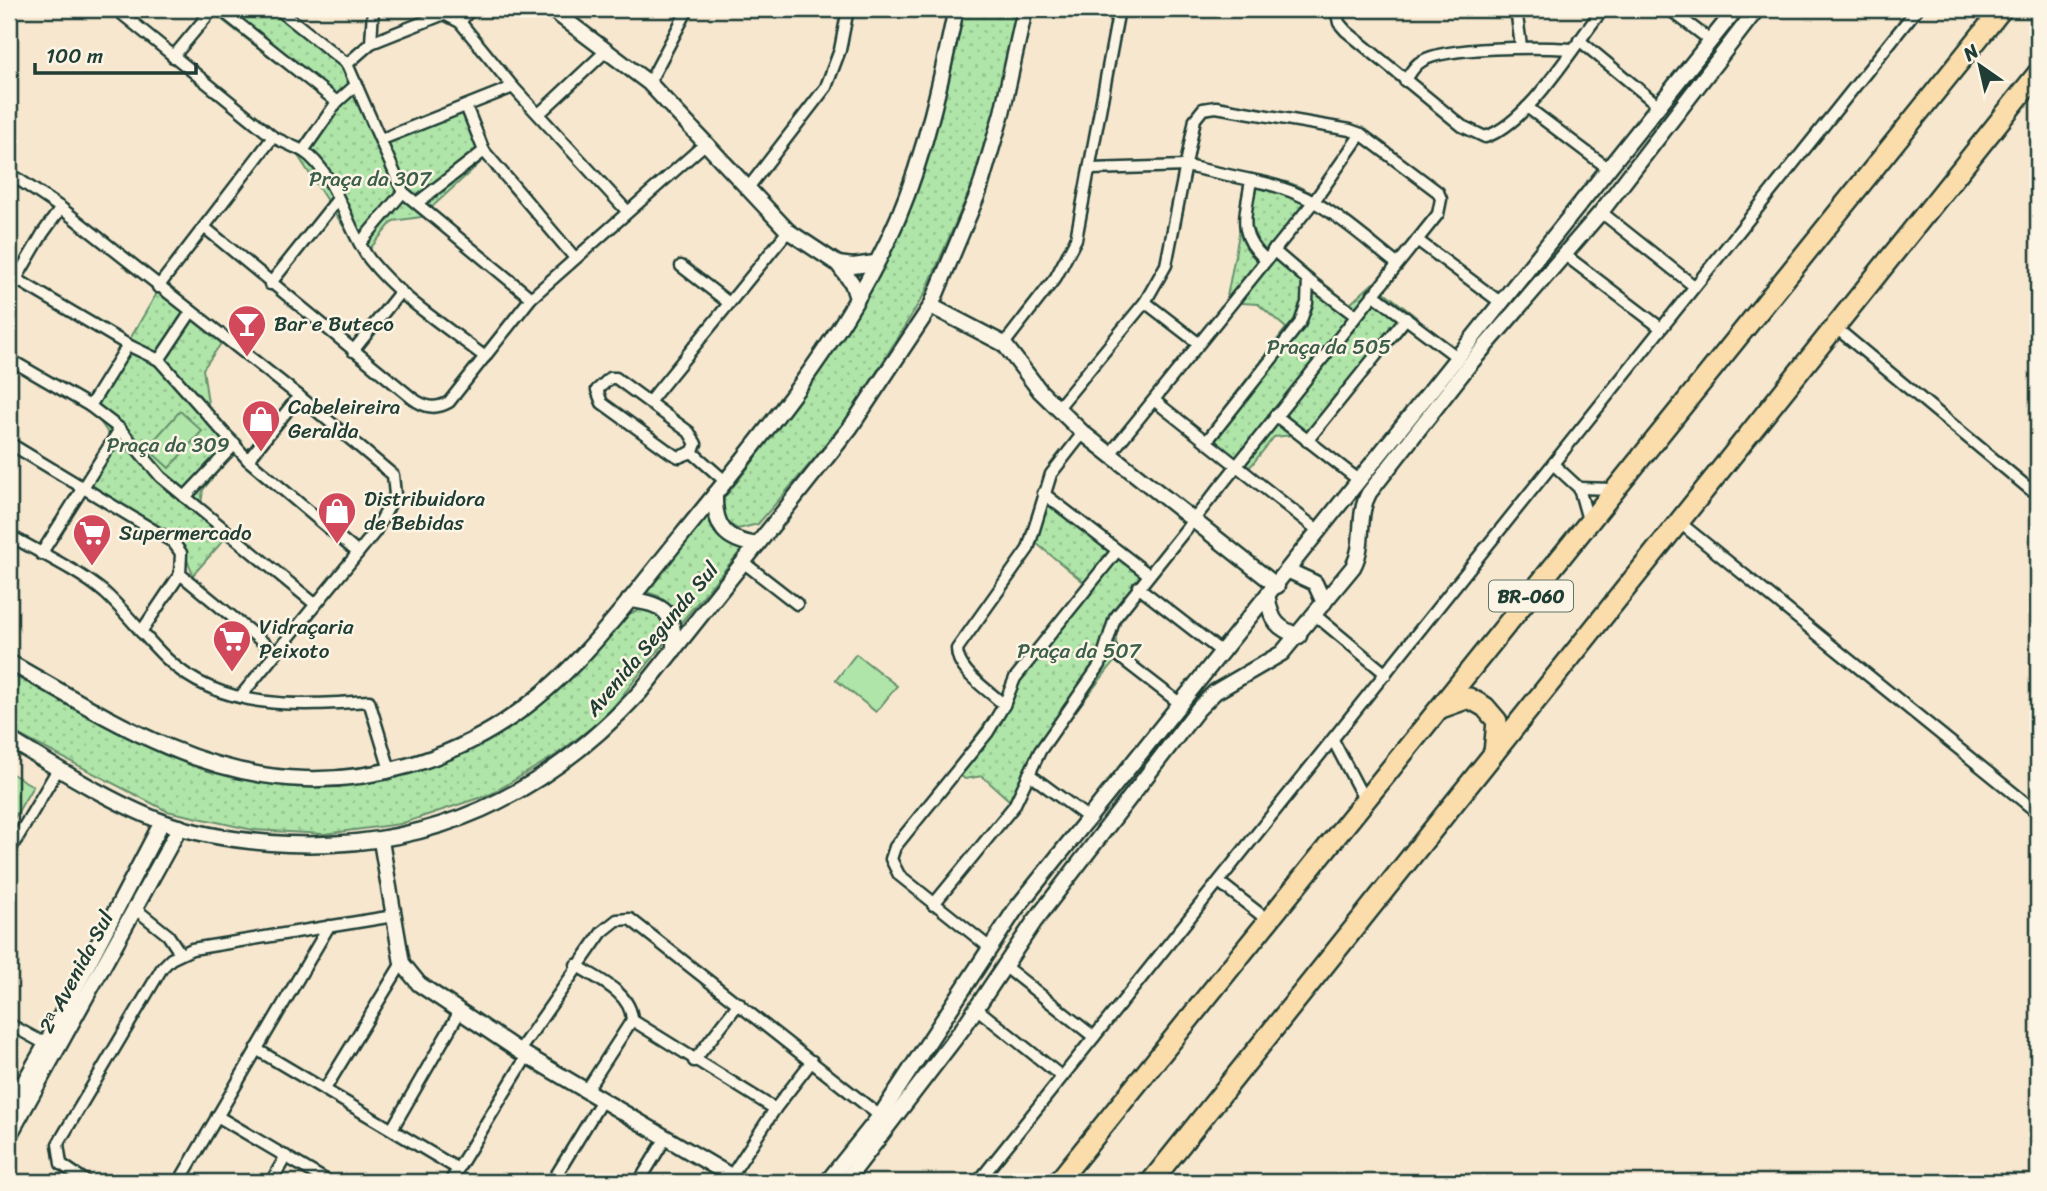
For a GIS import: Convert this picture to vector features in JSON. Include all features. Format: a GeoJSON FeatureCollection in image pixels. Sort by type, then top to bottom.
{"type":"FeatureCollection","features":[{"type":"Feature","properties":{"kind":"highway","name":"BR-060"},"geometry":{"type":"LineString","coordinates":[[1058,1182],[2002,9]]}},
{"type":"Feature","properties":{"kind":"highway","name":"BR-060"},"geometry":{"type":"LineString","coordinates":[[1152,1182],[2038,73]]}},
{"type":"Feature","properties":{"kind":"highway"},"geometry":{"type":"LineString","coordinates":[[1440,709],[1469,698],[1485,707],[1497,721],[1494,754]]}},
{"type":"Feature","properties":{"kind":"street"},"geometry":{"type":"LineString","coordinates":[[116,9],[274,137],[303,151],[320,166],[372,262],[401,291],[485,357]]}},
{"type":"Feature","properties":{"kind":"street"},"geometry":{"type":"LineString","coordinates":[[173,57],[213,9]]}},
{"type":"Feature","properties":{"kind":"street"},"geometry":{"type":"LineString","coordinates":[[220,9],[337,102]]}},
{"type":"Feature","properties":{"kind":"street"},"geometry":{"type":"LineString","coordinates":[[278,9],[347,64],[403,192],[531,298]]}},
{"type":"Feature","properties":{"kind":"street"},"geometry":{"type":"LineString","coordinates":[[371,43],[373,9]]}},
{"type":"Feature","properties":{"kind":"street"},"geometry":{"type":"LineString","coordinates":[[460,22],[471,9]]}},
{"type":"Feature","properties":{"kind":"street"},"geometry":{"type":"LineString","coordinates":[[551,9],[567,13],[606,51],[649,83],[788,232],[838,264],[852,282],[857,298]]}},
{"type":"Feature","properties":{"kind":"street"},"geometry":{"type":"LineString","coordinates":[[649,83],[688,9]]}},
{"type":"Feature","properties":{"kind":"street"},"geometry":{"type":"LineString","coordinates":[[748,188],[826,87],[840,50],[848,9]]}},
{"type":"Feature","properties":{"kind":"street","name":"Avenida Segunda Sul"},"geometry":{"type":"LineString","coordinates":[[9,662],[158,745],[204,762],[262,776],[308,779],[351,777],[390,770],[426,761],[461,746],[504,722],[558,681],[598,640],[834,339],[897,221],[917,170],[940,84],[956,9]]}},
{"type":"Feature","properties":{"kind":"street","name":"Avenida Segunda Sul"},"geometry":{"type":"LineString","coordinates":[[9,739],[58,769],[162,822],[262,843],[320,845],[381,841],[482,811],[548,775],[608,727],[674,650],[850,428],[931,306],[979,191],[1002,114],[1025,9]]}},
{"type":"Feature","properties":{"kind":"street"},"geometry":{"type":"LineString","coordinates":[[1004,344],[1070,256],[1091,169],[1119,9]]}},
{"type":"Feature","properties":{"kind":"street"},"geometry":{"type":"LineString","coordinates":[[1336,9],[1339,23],[1346,31],[1462,126],[1485,137],[1497,133],[1527,107],[1603,9]]}},
{"type":"Feature","properties":{"kind":"street"},"geometry":{"type":"LineString","coordinates":[[1516,9],[1521,46]]}},
{"type":"Feature","properties":{"kind":"street"},"geometry":{"type":"LineString","coordinates":[[1592,9],[1594,20]]}},
{"type":"Feature","properties":{"kind":"street"},"geometry":{"type":"LineString","coordinates":[[1669,9],[1711,41]]}},
{"type":"Feature","properties":{"kind":"street"},"geometry":{"type":"LineString","coordinates":[[827,1182],[880,1116],[989,947],[1016,910],[1268,599],[1500,302],[1632,142],[1736,9]]}},
{"type":"Feature","properties":{"kind":"street"},"geometry":{"type":"LineString","coordinates":[[845,1182],[963,1028],[1034,922],[1207,699],[1269,663],[1299,636],[1320,609],[1357,559],[1363,507],[1368,493],[1469,365],[1601,212],[1757,9]]}},
{"type":"Feature","properties":{"kind":"street"},"geometry":{"type":"LineString","coordinates":[[978,1182],[1917,9]]}},
{"type":"Feature","properties":{"kind":"street"},"geometry":{"type":"LineString","coordinates":[[347,64],[371,43],[441,11],[460,22],[513,87],[540,113],[627,211]]}},
{"type":"Feature","properties":{"kind":"street"},"geometry":{"type":"LineString","coordinates":[[1579,40],[1659,106]]}},
{"type":"Feature","properties":{"kind":"street"},"geometry":{"type":"LineString","coordinates":[[1405,81],[1418,64],[1432,56],[1521,46],[1572,49]]}},
{"type":"Feature","properties":{"kind":"street"},"geometry":{"type":"LineString","coordinates":[[540,113],[606,51]]}},
{"type":"Feature","properties":{"kind":"street"},"geometry":{"type":"LineString","coordinates":[[303,151],[337,102],[357,84]]}},
{"type":"Feature","properties":{"kind":"street"},"geometry":{"type":"LineString","coordinates":[[382,139],[513,87]]}},
{"type":"Feature","properties":{"kind":"street"},"geometry":{"type":"LineString","coordinates":[[466,106],[484,151],[575,258]]}},
{"type":"Feature","properties":{"kind":"street"},"geometry":{"type":"LineString","coordinates":[[933,905],[1006,818],[1040,751],[1093,679],[1107,647],[1110,627],[1138,587],[1438,214],[1441,199],[1438,192],[1361,134],[1336,127],[1209,106],[1195,119],[1166,265],[1145,302],[1057,409]]}},
{"type":"Feature","properties":{"kind":"street"},"geometry":{"type":"LineString","coordinates":[[1527,107],[1609,169]]}},
{"type":"Feature","properties":{"kind":"street"},"geometry":{"type":"LineString","coordinates":[[1110,454],[1315,200],[1361,134]]}},
{"type":"Feature","properties":{"kind":"street"},"geometry":{"type":"LineString","coordinates":[[159,287],[274,137]]}},
{"type":"Feature","properties":{"kind":"street"},"geometry":{"type":"LineString","coordinates":[[1632,142],[1647,153]]}},
{"type":"Feature","properties":{"kind":"street"},"geometry":{"type":"LineString","coordinates":[[204,227],[353,351],[428,407],[449,402],[531,298],[706,143]]}},
{"type":"Feature","properties":{"kind":"street"},"geometry":{"type":"LineString","coordinates":[[417,203],[484,151]]}},
{"type":"Feature","properties":{"kind":"street"},"geometry":{"type":"LineString","coordinates":[[1091,169],[1186,166],[1284,187],[1315,200],[1397,264]]}},
{"type":"Feature","properties":{"kind":"street"},"geometry":{"type":"LineString","coordinates":[[9,173],[61,208],[299,396],[393,475],[396,495],[389,510],[358,553],[240,697]]}},
{"type":"Feature","properties":{"kind":"street"},"geometry":{"type":"LineString","coordinates":[[1251,180],[1245,233],[1249,242],[1265,259]]}},
{"type":"Feature","properties":{"kind":"street"},"geometry":{"type":"LineString","coordinates":[[360,243],[403,192]]}},
{"type":"Feature","properties":{"kind":"street"},"geometry":{"type":"LineString","coordinates":[[270,284],[337,200]]}},
{"type":"Feature","properties":{"kind":"street"},"geometry":{"type":"LineString","coordinates":[[9,291],[61,208]]}},
{"type":"Feature","properties":{"kind":"street"},"geometry":{"type":"LineString","coordinates":[[1601,212],[1694,286]]}},
{"type":"Feature","properties":{"kind":"street"},"geometry":{"type":"LineString","coordinates":[[649,402],[788,232]]}},
{"type":"Feature","properties":{"kind":"street"},"geometry":{"type":"LineString","coordinates":[[1417,240],[1500,302]]}},
{"type":"Feature","properties":{"kind":"street"},"geometry":{"type":"LineString","coordinates":[[1273,250],[1356,316]]}},
{"type":"Feature","properties":{"kind":"street"},"geometry":{"type":"LineString","coordinates":[[1565,255],[1661,328]]}},
{"type":"Feature","properties":{"kind":"street"},"geometry":{"type":"LineString","coordinates":[[1536,259],[1550,273]]}},
{"type":"Feature","properties":{"kind":"street"},"geometry":{"type":"LineString","coordinates":[[838,264],[853,266],[875,263]]}},
{"type":"Feature","properties":{"kind":"street"},"geometry":{"type":"LineString","coordinates":[[681,266],[729,303]]}},
{"type":"Feature","properties":{"kind":"street"},"geometry":{"type":"LineString","coordinates":[[16,279],[128,345],[159,360],[248,460],[358,553]]}},
{"type":"Feature","properties":{"kind":"street"},"geometry":{"type":"LineString","coordinates":[[1207,441],[1300,323],[1307,303],[1308,280]]}},
{"type":"Feature","properties":{"kind":"street"},"geometry":{"type":"LineString","coordinates":[[353,351],[401,291]]}},
{"type":"Feature","properties":{"kind":"street"},"geometry":{"type":"LineString","coordinates":[[1373,295],[1457,357]]}},
{"type":"Feature","properties":{"kind":"street"},"geometry":{"type":"LineString","coordinates":[[1145,302],[1198,343]]}},
{"type":"Feature","properties":{"kind":"street"},"geometry":{"type":"LineString","coordinates":[[931,306],[1004,344],[1057,409],[1083,433],[1277,586]]}},
{"type":"Feature","properties":{"kind":"street"},"geometry":{"type":"LineString","coordinates":[[159,360],[191,312]]}},
{"type":"Feature","properties":{"kind":"street"},"geometry":{"type":"LineString","coordinates":[[1307,441],[1406,318]]}},
{"type":"Feature","properties":{"kind":"street"},"geometry":{"type":"LineString","coordinates":[[1835,327],[2038,496]]}},
{"type":"Feature","properties":{"kind":"street"},"geometry":{"type":"LineString","coordinates":[[90,406],[128,345]]}},
{"type":"Feature","properties":{"kind":"street"},"geometry":{"type":"LineString","coordinates":[[9,359],[90,406],[120,429],[161,477],[315,604]]}},
{"type":"Feature","properties":{"kind":"street"},"geometry":{"type":"LineString","coordinates":[[616,379],[649,402],[689,432],[696,444],[692,452],[685,456],[671,453],[602,402],[597,390],[605,380],[616,379]]}},
{"type":"Feature","properties":{"kind":"street"},"geometry":{"type":"LineString","coordinates":[[248,460],[299,396]]}},
{"type":"Feature","properties":{"kind":"street"},"geometry":{"type":"LineString","coordinates":[[1155,401],[1320,533]]}},
{"type":"Feature","properties":{"kind":"street"},"geometry":{"type":"LineString","coordinates":[[1275,415],[1360,481]]}},
{"type":"Feature","properties":{"kind":"street"},"geometry":{"type":"LineString","coordinates":[[41,554],[120,429]]}},
{"type":"Feature","properties":{"kind":"street"},"geometry":{"type":"LineString","coordinates":[[1004,705],[963,668],[957,649],[1028,549],[1043,493],[1054,468],[1083,433]]}},
{"type":"Feature","properties":{"kind":"street"},"geometry":{"type":"LineString","coordinates":[[9,443],[178,547],[182,561],[180,574],[141,632]]}},
{"type":"Feature","properties":{"kind":"street"},"geometry":{"type":"LineString","coordinates":[[185,497],[234,444]]}},
{"type":"Feature","properties":{"kind":"street"},"geometry":{"type":"LineString","coordinates":[[692,452],[725,481]]}},
{"type":"Feature","properties":{"kind":"street"},"geometry":{"type":"LineString","coordinates":[[1553,464],[1579,488],[1589,524]]}},
{"type":"Feature","properties":{"kind":"street"},"geometry":{"type":"LineString","coordinates":[[1579,488],[1617,489]]}},
{"type":"Feature","properties":{"kind":"street"},"geometry":{"type":"LineString","coordinates":[[1043,493],[1148,575]]}},
{"type":"Feature","properties":{"kind":"street"},"geometry":{"type":"LineString","coordinates":[[715,494],[718,523],[727,536],[738,542],[757,545]]}},
{"type":"Feature","properties":{"kind":"street"},"geometry":{"type":"LineString","coordinates":[[1679,522],[2038,813]]}},
{"type":"Feature","properties":{"kind":"street"},"geometry":{"type":"LineString","coordinates":[[9,535],[105,593],[169,660],[197,681],[240,697],[280,704],[369,701],[390,770]]}},
{"type":"Feature","properties":{"kind":"street"},"geometry":{"type":"LineString","coordinates":[[989,947],[933,905],[894,870],[892,854],[988,732],[1016,678],[1117,551]]}},
{"type":"Feature","properties":{"kind":"street"},"geometry":{"type":"LineString","coordinates":[[743,562],[797,604]]}},
{"type":"Feature","properties":{"kind":"street"},"geometry":{"type":"LineString","coordinates":[[1290,571],[1311,579],[1320,609],[1386,674]]}},
{"type":"Feature","properties":{"kind":"street"},"geometry":{"type":"LineString","coordinates":[[180,574],[275,652]]}},
{"type":"Feature","properties":{"kind":"street"},"geometry":{"type":"LineString","coordinates":[[1138,587],[1223,653]]}},
{"type":"Feature","properties":{"kind":"street"},"geometry":{"type":"LineString","coordinates":[[1268,599],[1271,617],[1280,628],[1299,636]]}},
{"type":"Feature","properties":{"kind":"street"},"geometry":{"type":"LineString","coordinates":[[629,600],[659,604],[672,624],[674,650]]}},
{"type":"Feature","properties":{"kind":"street"},"geometry":{"type":"LineString","coordinates":[[1107,647],[1182,705]]}},
{"type":"Feature","properties":{"kind":"street"},"geometry":{"type":"LineString","coordinates":[[1333,740],[1365,802]]}},
{"type":"Feature","properties":{"kind":"street"},"geometry":{"type":"LineString","coordinates":[[9,852],[58,769]]}},
{"type":"Feature","properties":{"kind":"street"},"geometry":{"type":"LineString","coordinates":[[1029,774],[1090,819]]}},
{"type":"Feature","properties":{"kind":"street","name":"2ᵃ Avenida Sul"},"geometry":{"type":"LineString","coordinates":[[9,1136],[162,822]]}},
{"type":"Feature","properties":{"kind":"street","name":"2ᵃ Avenida Sul"},"geometry":{"type":"LineString","coordinates":[[9,1109],[52,1048],[180,827]]}},
{"type":"Feature","properties":{"kind":"street"},"geometry":{"type":"LineString","coordinates":[[381,841],[402,963],[419,984],[523,1054],[736,1179],[775,1109],[812,1061]]}},
{"type":"Feature","properties":{"kind":"street"},"geometry":{"type":"LineString","coordinates":[[1219,882],[1269,921]]}},
{"type":"Feature","properties":{"kind":"street"},"geometry":{"type":"LineString","coordinates":[[134,907],[168,935],[180,953]]}},
{"type":"Feature","properties":{"kind":"street"},"geometry":{"type":"LineString","coordinates":[[1016,910],[1034,922]]}},
{"type":"Feature","properties":{"kind":"street"},"geometry":{"type":"LineString","coordinates":[[87,1182],[61,1164],[58,1144],[162,968],[180,953],[394,916]]}},
{"type":"Feature","properties":{"kind":"street"},"geometry":{"type":"LineString","coordinates":[[450,1182],[576,965],[609,924],[617,920],[630,919],[880,1116]]}},
{"type":"Feature","properties":{"kind":"street"},"geometry":{"type":"LineString","coordinates":[[179,1182],[330,926]]}},
{"type":"Feature","properties":{"kind":"street"},"geometry":{"type":"LineString","coordinates":[[324,1089],[402,963]]}},
{"type":"Feature","properties":{"kind":"street"},"geometry":{"type":"LineString","coordinates":[[576,965],[625,1000],[632,1010],[632,1020],[586,1091]]}},
{"type":"Feature","properties":{"kind":"street"},"geometry":{"type":"LineString","coordinates":[[1003,965],[1094,1037]]}},
{"type":"Feature","properties":{"kind":"street"},"geometry":{"type":"LineString","coordinates":[[694,1061],[739,1003]]}},
{"type":"Feature","properties":{"kind":"street"},"geometry":{"type":"LineString","coordinates":[[976,1008],[1061,1076]]}},
{"type":"Feature","properties":{"kind":"street"},"geometry":{"type":"LineString","coordinates":[[392,1129],[459,1013]]}},
{"type":"Feature","properties":{"kind":"street"},"geometry":{"type":"LineString","coordinates":[[944,1018],[963,1028]]}},
{"type":"Feature","properties":{"kind":"street"},"geometry":{"type":"LineString","coordinates":[[632,1020],[775,1109]]}},
{"type":"Feature","properties":{"kind":"street"},"geometry":{"type":"LineString","coordinates":[[9,1024],[52,1048]]}},
{"type":"Feature","properties":{"kind":"street"},"geometry":{"type":"LineString","coordinates":[[256,1049],[458,1169]]}},
{"type":"Feature","properties":{"kind":"street"},"geometry":{"type":"LineString","coordinates":[[552,1182],[602,1100]]}},
{"type":"Feature","properties":{"kind":"street"},"geometry":{"type":"LineString","coordinates":[[217,1116],[329,1182]]}},
{"type":"Feature","properties":{"kind":"street"},"geometry":{"type":"LineString","coordinates":[[639,1182],[665,1139]]}},
{"type":"Feature","properties":{"kind":"street"},"geometry":{"type":"LineString","coordinates":[[271,1182],[286,1156]]}},
{"type":"Feature","properties":{"kind":"green space","name":"Praça da 307"},"geometry":{"type":"Polygon","coordinates":[[[208,9],[284,9],[347,56],[383,134],[469,99],[480,163],[421,217],[393,221],[363,257],[295,151],[329,103],[208,9]]]}},
{"type":"Feature","properties":{"kind":"green space"},"geometry":{"type":"Polygon","coordinates":[[[961,9],[1017,9],[1007,72],[979,169],[925,293],[846,422],[758,524],[738,529],[726,522],[722,501],[755,459],[905,214],[961,9]]]}},
{"type":"Feature","properties":{"kind":"green space","name":"Praça da 505"},"geometry":{"type":"Polygon","coordinates":[[[1250,176],[1296,185],[1319,201],[1279,248],[1350,304],[1373,283],[1416,317],[1307,448],[1293,435],[1274,437],[1242,477],[1198,443],[1286,328],[1258,304],[1226,302],[1250,176]]]}},
{"type":"Feature","properties":{"kind":"green space","name":"Praça da 309"},"geometry":{"type":"Polygon","coordinates":[[[161,286],[225,338],[203,369],[209,410],[242,441],[203,490],[200,512],[229,534],[193,575],[182,547],[86,485],[114,442],[90,407],[161,286]]]}},
{"type":"Feature","properties":{"kind":"green space"},"geometry":{"type":"Polygon","coordinates":[[[180,411],[202,431],[169,468],[147,448],[180,411]]]}},
{"type":"Feature","properties":{"kind":"green space","name":"Praça da 507"},"geometry":{"type":"Polygon","coordinates":[[[1046,489],[1151,575],[1114,626],[1118,657],[1044,751],[1018,808],[982,776],[965,779],[952,769],[1086,584],[1031,539],[1046,489]]]}},
{"type":"Feature","properties":{"kind":"green space"},"geometry":{"type":"Polygon","coordinates":[[[706,511],[718,536],[743,548],[674,631],[675,615],[659,596],[643,591],[706,511]]]}},
{"type":"Feature","properties":{"kind":"green space"},"geometry":{"type":"Polygon","coordinates":[[[643,609],[654,611],[662,618],[663,645],[606,716],[556,755],[491,794],[400,824],[324,834],[253,830],[167,811],[17,734],[9,721],[9,674],[206,768],[274,784],[374,779],[425,768],[472,747],[530,711],[578,670],[628,614],[643,609]]]}},
{"type":"Feature","properties":{"kind":"green space"},"geometry":{"type":"Polygon","coordinates":[[[856,654],[897,686],[876,712],[836,680],[856,654]]]}},
{"type":"Feature","properties":{"kind":"green space"},"geometry":{"type":"Polygon","coordinates":[[[9,772],[33,786],[9,827],[9,772]]]}},
{"type":"Feature","properties":{"kind":"place","name":"Bar e Buteco"},"geometry":{"type":"Point","coordinates":[247,358]}},
{"type":"Feature","properties":{"kind":"place","name":"Cabeleireira Geralda"},"geometry":{"type":"Point","coordinates":[261,453]}},
{"type":"Feature","properties":{"kind":"place","name":"Distribuidora de Bebidas"},"geometry":{"type":"Point","coordinates":[337,545]}},
{"type":"Feature","properties":{"kind":"place","name":"Supermercado"},"geometry":{"type":"Point","coordinates":[92,567]}},
{"type":"Feature","properties":{"kind":"place","name":"Vidraçaria Peixoto"},"geometry":{"type":"Point","coordinates":[232,673]}}]}
